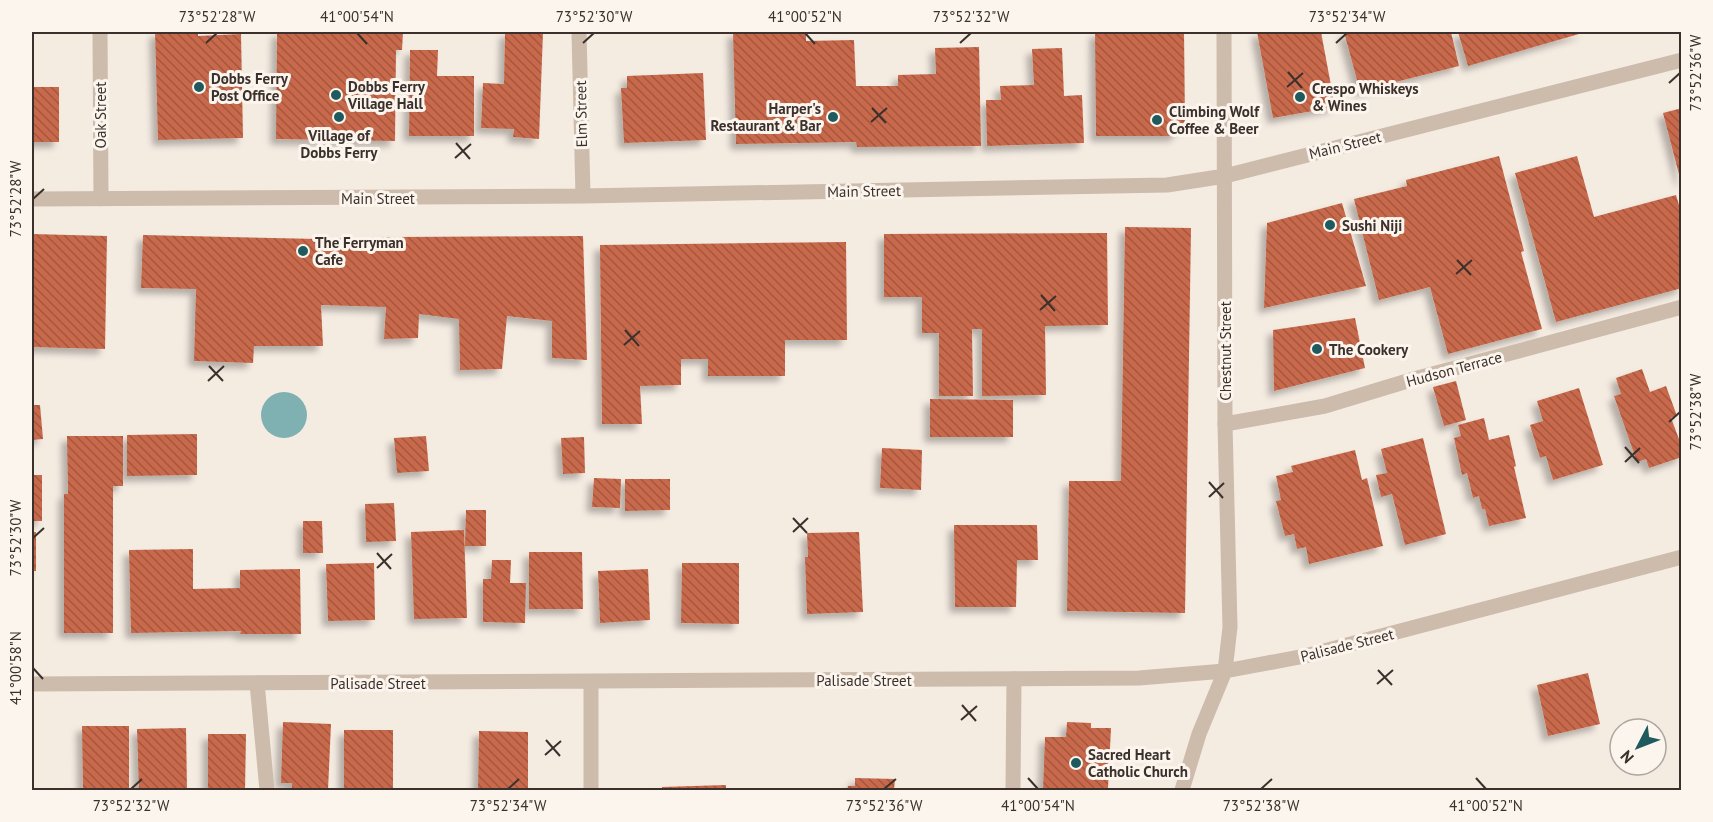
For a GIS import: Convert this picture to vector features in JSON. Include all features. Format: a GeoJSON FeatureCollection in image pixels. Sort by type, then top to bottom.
{"type":"FeatureCollection","features":[{"type":"Feature","properties":{"kind":"street","name":"Oak Street"},"geometry":{"type":"LineString","coordinates":[[100,32],[101,199]]}},
{"type":"Feature","properties":{"kind":"street","name":"Elm Street"},"geometry":{"type":"LineString","coordinates":[[579,32],[583,196]]}},
{"type":"Feature","properties":{"kind":"street","name":"Chestnut Street"},"geometry":{"type":"LineString","coordinates":[[1182,790],[1199,734],[1225,671],[1230,627],[1225,424],[1224,32]]}},
{"type":"Feature","properties":{"kind":"street","name":"Main Street"},"geometry":{"type":"LineString","coordinates":[[32,199],[583,196],[1167,185],[1225,176],[1682,60]]}},
{"type":"Feature","properties":{"kind":"street","name":"Hudson Terrace"},"geometry":{"type":"LineString","coordinates":[[1225,424],[1325,406],[1414,379],[1682,307]]}},
{"type":"Feature","properties":{"kind":"street","name":"Palisade Street"},"geometry":{"type":"LineString","coordinates":[[32,684],[1139,678],[1225,671],[1305,656],[1682,557]]}},
{"type":"Feature","properties":{"kind":"street"},"geometry":{"type":"LineString","coordinates":[[1013,790],[1014,679]]}},
{"type":"Feature","properties":{"kind":"street"},"geometry":{"type":"LineString","coordinates":[[591,682],[591,790]]}},
{"type":"Feature","properties":{"kind":"street"},"geometry":{"type":"LineString","coordinates":[[258,683],[267,790]]}},
{"type":"Feature","properties":{"kind":"water"},"geometry":{"type":"Polygon","coordinates":[[[284,392],[300,399],[307,415],[300,431],[284,438],[268,431],[261,415],[268,399],[284,392]]]}},
{"type":"Feature","properties":{"kind":"building","name":"Dobbs Ferry Post Office"},"geometry":{"type":"Polygon","coordinates":[[[155,32],[198,32],[198,36],[241,34],[243,138],[158,140],[155,32]]]}},
{"type":"Feature","properties":{"kind":"building","name":"Dobbs Ferry Village Hall"},"geometry":{"type":"Polygon","coordinates":[[[277,32],[403,32],[402,50],[396,50],[395,141],[276,139],[277,32]]]}},
{"type":"Feature","properties":{"kind":"building"},"geometry":{"type":"Polygon","coordinates":[[[505,32],[543,32],[539,139],[513,137],[514,129],[481,128],[483,83],[504,84],[505,32]]]}},
{"type":"Feature","properties":{"kind":"building"},"geometry":{"type":"Polygon","coordinates":[[[733,32],[806,32],[806,41],[854,40],[856,86],[898,86],[898,75],[936,74],[935,48],[979,47],[981,146],[857,147],[856,142],[736,144],[733,32]]]}},
{"type":"Feature","properties":{"kind":"building"},"geometry":{"type":"Polygon","coordinates":[[[1095,32],[1184,32],[1185,124],[1175,136],[1096,136],[1095,32]]]}},
{"type":"Feature","properties":{"kind":"building"},"geometry":{"type":"Polygon","coordinates":[[[1257,32],[1321,32],[1335,107],[1273,118],[1257,32]]]}},
{"type":"Feature","properties":{"kind":"building"},"geometry":{"type":"Polygon","coordinates":[[[1344,32],[1451,32],[1459,66],[1360,91],[1344,32]]]}},
{"type":"Feature","properties":{"kind":"building"},"geometry":{"type":"Polygon","coordinates":[[[1458,32],[1586,32],[1468,66],[1458,32]]]}},
{"type":"Feature","properties":{"kind":"building"},"geometry":{"type":"Polygon","coordinates":[[[1062,48],[1064,96],[1082,95],[1084,143],[987,146],[986,100],[1001,100],[1000,86],[1034,85],[1032,49],[1062,48]]]}},
{"type":"Feature","properties":{"kind":"building"},"geometry":{"type":"Polygon","coordinates":[[[410,50],[438,50],[437,76],[474,76],[474,136],[409,136],[410,50]]]}},
{"type":"Feature","properties":{"kind":"building"},"geometry":{"type":"Polygon","coordinates":[[[703,73],[706,140],[624,143],[621,88],[627,88],[627,76],[703,73]]]}},
{"type":"Feature","properties":{"kind":"building"},"geometry":{"type":"Polygon","coordinates":[[[32,87],[59,87],[59,142],[32,142],[32,87]]]}},
{"type":"Feature","properties":{"kind":"building"},"geometry":{"type":"Polygon","coordinates":[[[1682,108],[1682,182],[1681,182],[1663,113],[1682,108]]]}},
{"type":"Feature","properties":{"kind":"building"},"geometry":{"type":"Polygon","coordinates":[[[1499,156],[1524,251],[1521,252],[1542,329],[1448,354],[1430,287],[1379,300],[1354,199],[1407,186],[1406,180],[1499,156]]]}},
{"type":"Feature","properties":{"kind":"building"},"geometry":{"type":"Polygon","coordinates":[[[1577,156],[1594,217],[1676,195],[1682,215],[1682,288],[1556,322],[1515,173],[1577,156]]]}},
{"type":"Feature","properties":{"kind":"building"},"geometry":{"type":"Polygon","coordinates":[[[1342,203],[1366,286],[1264,308],[1267,223],[1342,203]]]}},
{"type":"Feature","properties":{"kind":"building"},"geometry":{"type":"Polygon","coordinates":[[[1125,227],[1191,228],[1185,613],[1067,611],[1069,481],[1121,481],[1125,227]]]}},
{"type":"Feature","properties":{"kind":"building"},"geometry":{"type":"Polygon","coordinates":[[[1107,233],[1108,325],[1045,326],[1046,395],[982,396],[982,329],[972,329],[973,396],[939,396],[939,333],[922,333],[922,297],[884,297],[884,234],[1107,233]]]}},
{"type":"Feature","properties":{"kind":"building"},"geometry":{"type":"Polygon","coordinates":[[[32,234],[107,236],[105,349],[32,347],[32,234]]]}},
{"type":"Feature","properties":{"kind":"building"},"geometry":{"type":"Polygon","coordinates":[[[143,235],[318,239],[583,236],[587,360],[552,358],[552,321],[507,316],[502,369],[460,370],[459,319],[419,314],[418,338],[384,339],[386,307],[321,305],[323,346],[254,346],[253,363],[194,361],[196,289],[141,288],[143,235]]]}},
{"type":"Feature","properties":{"kind":"building"},"geometry":{"type":"Polygon","coordinates":[[[846,242],[847,340],[785,340],[785,376],[708,376],[708,359],[681,359],[681,385],[640,386],[642,424],[602,424],[600,245],[846,242]]]}},
{"type":"Feature","properties":{"kind":"building","name":"The Cookery"},"geometry":{"type":"Polygon","coordinates":[[[1355,318],[1365,368],[1274,391],[1273,330],[1355,318]]]}},
{"type":"Feature","properties":{"kind":"building"},"geometry":{"type":"Polygon","coordinates":[[[1642,369],[1650,392],[1666,386],[1677,416],[1671,418],[1682,447],[1682,457],[1649,468],[1646,459],[1637,462],[1614,396],[1621,394],[1616,378],[1642,369]]]}},
{"type":"Feature","properties":{"kind":"building"},"geometry":{"type":"Polygon","coordinates":[[[1456,381],[1466,420],[1444,426],[1433,387],[1456,381]]]}},
{"type":"Feature","properties":{"kind":"building"},"geometry":{"type":"Polygon","coordinates":[[[1579,388],[1603,465],[1553,480],[1546,456],[1540,458],[1530,425],[1543,421],[1537,401],[1579,388]]]}},
{"type":"Feature","properties":{"kind":"building"},"geometry":{"type":"Polygon","coordinates":[[[930,399],[1013,400],[1013,437],[930,437],[930,399]]]}},
{"type":"Feature","properties":{"kind":"building"},"geometry":{"type":"Polygon","coordinates":[[[32,405],[40,405],[43,439],[32,440],[32,405]]]}},
{"type":"Feature","properties":{"kind":"building"},"geometry":{"type":"Polygon","coordinates":[[[1484,418],[1489,440],[1509,435],[1526,518],[1489,526],[1479,496],[1473,498],[1467,473],[1462,475],[1454,438],[1461,436],[1458,425],[1484,418]]]}},
{"type":"Feature","properties":{"kind":"building"},"geometry":{"type":"Polygon","coordinates":[[[197,434],[197,475],[127,476],[127,435],[197,434]]]}},
{"type":"Feature","properties":{"kind":"building"},"geometry":{"type":"Polygon","coordinates":[[[67,436],[123,436],[123,486],[113,486],[113,633],[64,633],[64,494],[68,494],[67,436]]]}},
{"type":"Feature","properties":{"kind":"building"},"geometry":{"type":"Polygon","coordinates":[[[426,436],[429,471],[397,473],[394,438],[426,436]]]}},
{"type":"Feature","properties":{"kind":"building"},"geometry":{"type":"Polygon","coordinates":[[[584,437],[585,473],[563,474],[561,438],[584,437]]]}},
{"type":"Feature","properties":{"kind":"building"},"geometry":{"type":"Polygon","coordinates":[[[1423,438],[1446,534],[1405,545],[1392,494],[1381,497],[1376,475],[1387,473],[1381,449],[1423,438]]]}},
{"type":"Feature","properties":{"kind":"building"},"geometry":{"type":"Polygon","coordinates":[[[882,448],[922,450],[921,490],[880,488],[882,448]]]}},
{"type":"Feature","properties":{"kind":"building"},"geometry":{"type":"Polygon","coordinates":[[[1355,450],[1362,480],[1367,478],[1383,546],[1309,564],[1306,547],[1297,549],[1294,534],[1285,536],[1276,501],[1281,500],[1276,476],[1293,472],[1291,466],[1355,450]]]}},
{"type":"Feature","properties":{"kind":"building"},"geometry":{"type":"Polygon","coordinates":[[[32,475],[42,475],[42,521],[32,521],[32,475]]]}},
{"type":"Feature","properties":{"kind":"building"},"geometry":{"type":"Polygon","coordinates":[[[594,478],[621,479],[620,508],[592,507],[594,478]]]}},
{"type":"Feature","properties":{"kind":"building"},"geometry":{"type":"Polygon","coordinates":[[[625,479],[670,479],[670,510],[625,511],[625,479]]]}},
{"type":"Feature","properties":{"kind":"building"},"geometry":{"type":"Polygon","coordinates":[[[394,503],[396,541],[366,542],[365,504],[394,503]]]}},
{"type":"Feature","properties":{"kind":"building"},"geometry":{"type":"Polygon","coordinates":[[[466,510],[486,510],[486,546],[465,546],[466,510]]]}},
{"type":"Feature","properties":{"kind":"building"},"geometry":{"type":"Polygon","coordinates":[[[303,521],[322,521],[323,553],[303,553],[303,521]]]}},
{"type":"Feature","properties":{"kind":"building"},"geometry":{"type":"Polygon","coordinates":[[[954,525],[1037,525],[1038,560],[1017,560],[1016,607],[955,607],[954,525]]]}},
{"type":"Feature","properties":{"kind":"building"},"geometry":{"type":"Polygon","coordinates":[[[464,530],[467,618],[414,619],[411,532],[464,530]]]}},
{"type":"Feature","properties":{"kind":"building"},"geometry":{"type":"Polygon","coordinates":[[[32,532],[36,532],[36,571],[32,571],[32,532]]]}},
{"type":"Feature","properties":{"kind":"building"},"geometry":{"type":"Polygon","coordinates":[[[859,532],[863,612],[807,614],[805,557],[808,557],[807,533],[859,532]]]}},
{"type":"Feature","properties":{"kind":"building"},"geometry":{"type":"Polygon","coordinates":[[[193,549],[193,589],[240,588],[240,570],[300,569],[301,634],[240,634],[241,631],[131,633],[129,550],[193,549]]]}},
{"type":"Feature","properties":{"kind":"building"},"geometry":{"type":"Polygon","coordinates":[[[529,552],[582,552],[583,609],[529,609],[529,552]]]}},
{"type":"Feature","properties":{"kind":"building"},"geometry":{"type":"Polygon","coordinates":[[[492,560],[511,560],[510,583],[526,583],[525,623],[483,622],[483,579],[491,579],[492,560]]]}},
{"type":"Feature","properties":{"kind":"building"},"geometry":{"type":"Polygon","coordinates":[[[374,563],[375,620],[328,621],[326,564],[374,563]]]}},
{"type":"Feature","properties":{"kind":"building"},"geometry":{"type":"Polygon","coordinates":[[[682,563],[739,563],[739,624],[681,623],[682,563]]]}},
{"type":"Feature","properties":{"kind":"building"},"geometry":{"type":"Polygon","coordinates":[[[648,569],[650,620],[600,623],[598,571],[648,569]]]}},
{"type":"Feature","properties":{"kind":"building"},"geometry":{"type":"Polygon","coordinates":[[[1588,673],[1600,724],[1548,736],[1537,685],[1588,673]]]}},
{"type":"Feature","properties":{"kind":"building"},"geometry":{"type":"Polygon","coordinates":[[[283,722],[331,724],[328,790],[292,790],[292,783],[281,783],[283,722]]]}},
{"type":"Feature","properties":{"kind":"building","name":"Sacred Heart Catholic Church"},"geometry":{"type":"Polygon","coordinates":[[[1067,722],[1091,723],[1091,728],[1111,728],[1108,788],[1113,788],[1113,790],[1043,790],[1045,737],[1066,737],[1067,722]]]}},
{"type":"Feature","properties":{"kind":"building"},"geometry":{"type":"Polygon","coordinates":[[[82,726],[129,726],[129,790],[83,790],[82,726]]]}},
{"type":"Feature","properties":{"kind":"building"},"geometry":{"type":"Polygon","coordinates":[[[186,728],[187,790],[139,790],[137,729],[186,728]]]}},
{"type":"Feature","properties":{"kind":"building"},"geometry":{"type":"Polygon","coordinates":[[[344,730],[393,730],[393,790],[344,790],[344,730]]]}},
{"type":"Feature","properties":{"kind":"building"},"geometry":{"type":"Polygon","coordinates":[[[479,731],[528,732],[528,790],[478,790],[479,731]]]}},
{"type":"Feature","properties":{"kind":"building"},"geometry":{"type":"Polygon","coordinates":[[[208,734],[246,734],[245,790],[208,790],[208,734]]]}},
{"type":"Feature","properties":{"kind":"building"},"geometry":{"type":"Polygon","coordinates":[[[855,778],[895,779],[894,790],[847,790],[848,786],[855,786],[855,778]]]}},
{"type":"Feature","properties":{"kind":"building"},"geometry":{"type":"Polygon","coordinates":[[[726,785],[726,790],[662,790],[662,787],[726,785]]]}},
{"type":"Feature","properties":{"kind":"place","name":"Dobbs Ferry Post Office"},"geometry":{"type":"Point","coordinates":[199,87]}},
{"type":"Feature","properties":{"kind":"place","name":"Dobbs Ferry Village Hall"},"geometry":{"type":"Point","coordinates":[336,95]}},
{"type":"Feature","properties":{"kind":"place","name":"Crespo Whiskeys & Wines"},"geometry":{"type":"Point","coordinates":[1300,97]}},
{"type":"Feature","properties":{"kind":"place","name":"Village of Dobbs Ferry"},"geometry":{"type":"Point","coordinates":[339,117]}},
{"type":"Feature","properties":{"kind":"place","name":"Harper's Restaurant & Bar"},"geometry":{"type":"Point","coordinates":[833,117]}},
{"type":"Feature","properties":{"kind":"place","name":"Climbing Wolf Coffee & Beer"},"geometry":{"type":"Point","coordinates":[1157,120]}},
{"type":"Feature","properties":{"kind":"place","name":"Sushi Niji"},"geometry":{"type":"Point","coordinates":[1330,225]}},
{"type":"Feature","properties":{"kind":"place","name":"The Ferryman Cafe"},"geometry":{"type":"Point","coordinates":[303,251]}},
{"type":"Feature","properties":{"kind":"place","name":"The Cookery"},"geometry":{"type":"Point","coordinates":[1317,349]}},
{"type":"Feature","properties":{"kind":"place","name":"Sacred Heart Catholic Church"},"geometry":{"type":"Point","coordinates":[1076,763]}}]}
